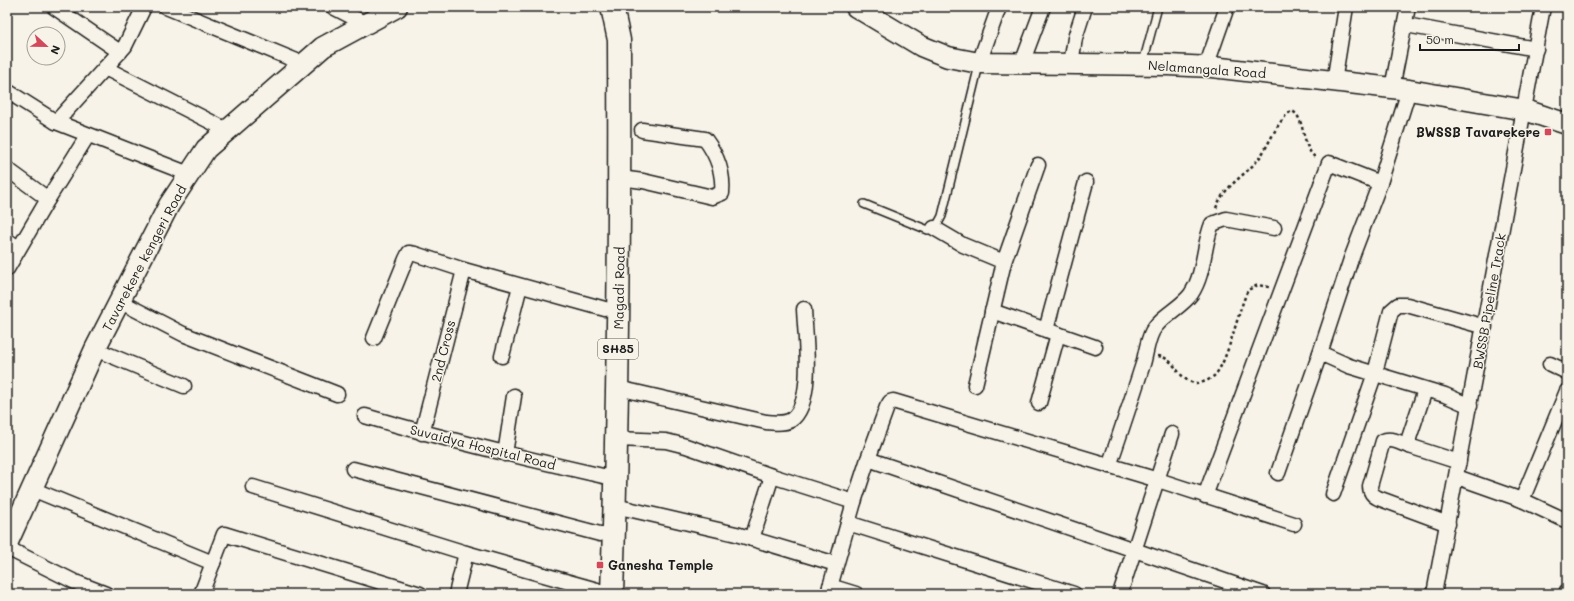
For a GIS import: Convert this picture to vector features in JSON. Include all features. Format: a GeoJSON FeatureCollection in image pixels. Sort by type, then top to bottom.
{"type":"FeatureCollection","features":[{"type":"Feature","properties":{"kind":"main road","name":"Tavarekere kengeri Road"},"geometry":{"type":"LineString","coordinates":[[9,532],[32,489],[95,349],[119,301],[169,205],[206,148],[324,47],[398,7]]}},
{"type":"Feature","properties":{"kind":"main road","name":"Magadi Road"},"geometry":{"type":"LineString","coordinates":[[602,593],[615,506],[618,388],[620,178],[607,37],[612,7]]}},
{"type":"Feature","properties":{"kind":"main road","name":"Nelamangala Road"},"geometry":{"type":"LineString","coordinates":[[856,7],[921,46],[948,57],[979,63],[1143,64],[1206,67],[1401,89],[1524,110],[1567,124]]}},
{"type":"Feature","properties":{"kind":"main road","name":"Magadi Road"},"geometry":{"type":"LineString","coordinates":[[602,593],[600,534],[603,476],[606,309],[613,104]]}},
{"type":"Feature","properties":{"kind":"street"},"geometry":{"type":"LineString","coordinates":[[54,7],[120,52]]}},
{"type":"Feature","properties":{"kind":"street"},"geometry":{"type":"LineString","coordinates":[[56,122],[125,46],[144,7]]}},
{"type":"Feature","properties":{"kind":"street"},"geometry":{"type":"LineString","coordinates":[[166,7],[304,64]]}},
{"type":"Feature","properties":{"kind":"street"},"geometry":{"type":"LineString","coordinates":[[334,7],[366,24]]}},
{"type":"Feature","properties":{"kind":"street"},"geometry":{"type":"LineString","coordinates":[[979,63],[999,7]]}},
{"type":"Feature","properties":{"kind":"street"},"geometry":{"type":"LineString","coordinates":[[1022,63],[1043,7]]}},
{"type":"Feature","properties":{"kind":"street"},"geometry":{"type":"LineString","coordinates":[[1071,64],[1075,38],[1085,7]]}},
{"type":"Feature","properties":{"kind":"street"},"geometry":{"type":"LineString","coordinates":[[1206,67],[1227,7]]}},
{"type":"Feature","properties":{"kind":"street"},"geometry":{"type":"LineString","coordinates":[[1334,82],[1346,7]]}},
{"type":"Feature","properties":{"kind":"street"},"geometry":{"type":"LineString","coordinates":[[1278,474],[1351,259],[1380,183],[1401,89],[1408,7]]}},
{"type":"Feature","properties":{"kind":"street","name":"BWSSB Pipeline Track"},"geometry":{"type":"LineString","coordinates":[[1434,594],[1460,462],[1543,7]]}},
{"type":"Feature","properties":{"kind":"street"},"geometry":{"type":"LineString","coordinates":[[1406,25],[1536,49]]}},
{"type":"Feature","properties":{"kind":"street"},"geometry":{"type":"LineString","coordinates":[[106,68],[227,130]]}},
{"type":"Feature","properties":{"kind":"street"},"geometry":{"type":"LineString","coordinates":[[7,91],[56,122],[189,174]]}},
{"type":"Feature","properties":{"kind":"street"},"geometry":{"type":"LineString","coordinates":[[620,178],[643,181],[712,196],[722,193],[723,180],[714,151],[705,138],[642,130]]}},
{"type":"Feature","properties":{"kind":"street"},"geometry":{"type":"LineString","coordinates":[[7,270],[18,248],[88,135]]}},
{"type":"Feature","properties":{"kind":"street"},"geometry":{"type":"LineString","coordinates":[[1205,496],[1329,163],[1380,183]]}},
{"type":"Feature","properties":{"kind":"street"},"geometry":{"type":"LineString","coordinates":[[975,386],[1004,262],[1038,165]]}},
{"type":"Feature","properties":{"kind":"street"},"geometry":{"type":"LineString","coordinates":[[7,169],[48,199]]}},
{"type":"Feature","properties":{"kind":"street"},"geometry":{"type":"LineString","coordinates":[[1039,403],[1052,332],[1086,182]]}},
{"type":"Feature","properties":{"kind":"street"},"geometry":{"type":"LineString","coordinates":[[1110,466],[1153,330],[1186,300],[1196,284],[1212,224],[1226,219],[1274,228]]}},
{"type":"Feature","properties":{"kind":"street"},"geometry":{"type":"LineString","coordinates":[[934,228],[963,245],[1004,262]]}},
{"type":"Feature","properties":{"kind":"street"},"geometry":{"type":"LineString","coordinates":[[7,240],[18,248]]}},
{"type":"Feature","properties":{"kind":"street"},"geometry":{"type":"LineString","coordinates":[[374,338],[409,254],[415,254],[464,270],[606,309]]}},
{"type":"Feature","properties":{"kind":"street","name":"2nd Cross"},"geometry":{"type":"LineString","coordinates":[[422,433],[464,270]]}},
{"type":"Feature","properties":{"kind":"street"},"geometry":{"type":"LineString","coordinates":[[502,356],[520,286]]}},
{"type":"Feature","properties":{"kind":"street"},"geometry":{"type":"LineString","coordinates":[[119,301],[183,334],[337,394]]}},
{"type":"Feature","properties":{"kind":"street"},"geometry":{"type":"LineString","coordinates":[[1333,494],[1375,374],[1392,311],[1398,305],[1407,305],[1484,327]]}},
{"type":"Feature","properties":{"kind":"street"},"geometry":{"type":"LineString","coordinates":[[618,388],[766,422],[779,423],[791,420],[800,410],[805,395],[807,376],[804,309]]}},
{"type":"Feature","properties":{"kind":"street"},"geometry":{"type":"LineString","coordinates":[[992,311],[1095,347]]}},
{"type":"Feature","properties":{"kind":"street"},"geometry":{"type":"LineString","coordinates":[[95,349],[184,386]]}},
{"type":"Feature","properties":{"kind":"street"},"geometry":{"type":"LineString","coordinates":[[1320,353],[1349,366],[1445,395],[1470,406]]}},
{"type":"Feature","properties":{"kind":"street"},"geometry":{"type":"LineString","coordinates":[[1550,364],[1567,372]]}},
{"type":"Feature","properties":{"kind":"street"},"geometry":{"type":"LineString","coordinates":[[1409,446],[1409,438],[1425,390]]}},
{"type":"Feature","properties":{"kind":"street"},"geometry":{"type":"LineString","coordinates":[[1522,500],[1567,391]]}},
{"type":"Feature","properties":{"kind":"street"},"geometry":{"type":"LineString","coordinates":[[505,454],[514,396]]}},
{"type":"Feature","properties":{"kind":"street"},"geometry":{"type":"LineString","coordinates":[[856,594],[829,590],[868,459],[887,407],[890,402],[894,400],[1158,480],[1294,524]]}},
{"type":"Feature","properties":{"kind":"street","name":"Suvaidya Hospital Road"},"geometry":{"type":"LineString","coordinates":[[364,416],[422,433],[505,454],[603,476]]}},
{"type":"Feature","properties":{"kind":"street"},"geometry":{"type":"LineString","coordinates":[[1120,594],[1172,434]]}},
{"type":"Feature","properties":{"kind":"street"},"geometry":{"type":"LineString","coordinates":[[617,439],[666,441],[686,446],[772,476],[854,502]]}},
{"type":"Feature","properties":{"kind":"street"},"geometry":{"type":"LineString","coordinates":[[1448,524],[1373,496],[1370,492],[1370,486],[1382,441],[1386,439],[1460,462]]}},
{"type":"Feature","properties":{"kind":"street"},"geometry":{"type":"LineString","coordinates":[[868,459],[1264,594]]}},
{"type":"Feature","properties":{"kind":"street"},"geometry":{"type":"LineString","coordinates":[[353,469],[600,534]]}},
{"type":"Feature","properties":{"kind":"street"},"geometry":{"type":"LineString","coordinates":[[752,539],[772,476]]}},
{"type":"Feature","properties":{"kind":"street"},"geometry":{"type":"LineString","coordinates":[[1457,477],[1522,500],[1567,521]]}},
{"type":"Feature","properties":{"kind":"street"},"geometry":{"type":"LineString","coordinates":[[253,487],[466,553],[602,593]]}},
{"type":"Feature","properties":{"kind":"street"},"geometry":{"type":"LineString","coordinates":[[32,489],[213,563]]}},
{"type":"Feature","properties":{"kind":"street"},"geometry":{"type":"LineString","coordinates":[[615,506],[752,539],[836,564]]}},
{"type":"Feature","properties":{"kind":"street"},"geometry":{"type":"LineString","coordinates":[[848,523],[1074,594]]}},
{"type":"Feature","properties":{"kind":"street"},"geometry":{"type":"LineString","coordinates":[[201,594],[224,534],[420,594]]}},
{"type":"Feature","properties":{"kind":"street"},"geometry":{"type":"LineString","coordinates":[[7,548],[74,582],[106,594]]}},
{"type":"Feature","properties":{"kind":"street"},"geometry":{"type":"LineString","coordinates":[[456,594],[466,553]]}},
{"type":"Feature","properties":{"kind":"lane"},"geometry":{"type":"LineString","coordinates":[[1143,64],[1158,7]]}},
{"type":"Feature","properties":{"kind":"lane"},"geometry":{"type":"LineString","coordinates":[[864,204],[920,228],[928,230],[934,228],[942,216],[979,63]]}},
{"type":"Feature","properties":{"kind":"path"},"geometry":{"type":"LineString","coordinates":[[1212,224],[1218,203],[1223,194],[1231,183],[1253,166],[1288,113],[1292,111],[1297,115],[1308,148],[1314,157],[1329,163]]}},
{"type":"Feature","properties":{"kind":"path"},"geometry":{"type":"LineString","coordinates":[[1144,360],[1154,356],[1163,357],[1168,359],[1182,376],[1191,382],[1200,383],[1207,380],[1214,376],[1219,370],[1248,290],[1258,285],[1282,289]]}},
{"type":"Feature","properties":{"kind":"place","name":"BWSSB Tavarekere"},"geometry":{"type":"Point","coordinates":[1548,132]}},
{"type":"Feature","properties":{"kind":"place","name":"Ganesha Temple"},"geometry":{"type":"Point","coordinates":[600,565]}}]}
